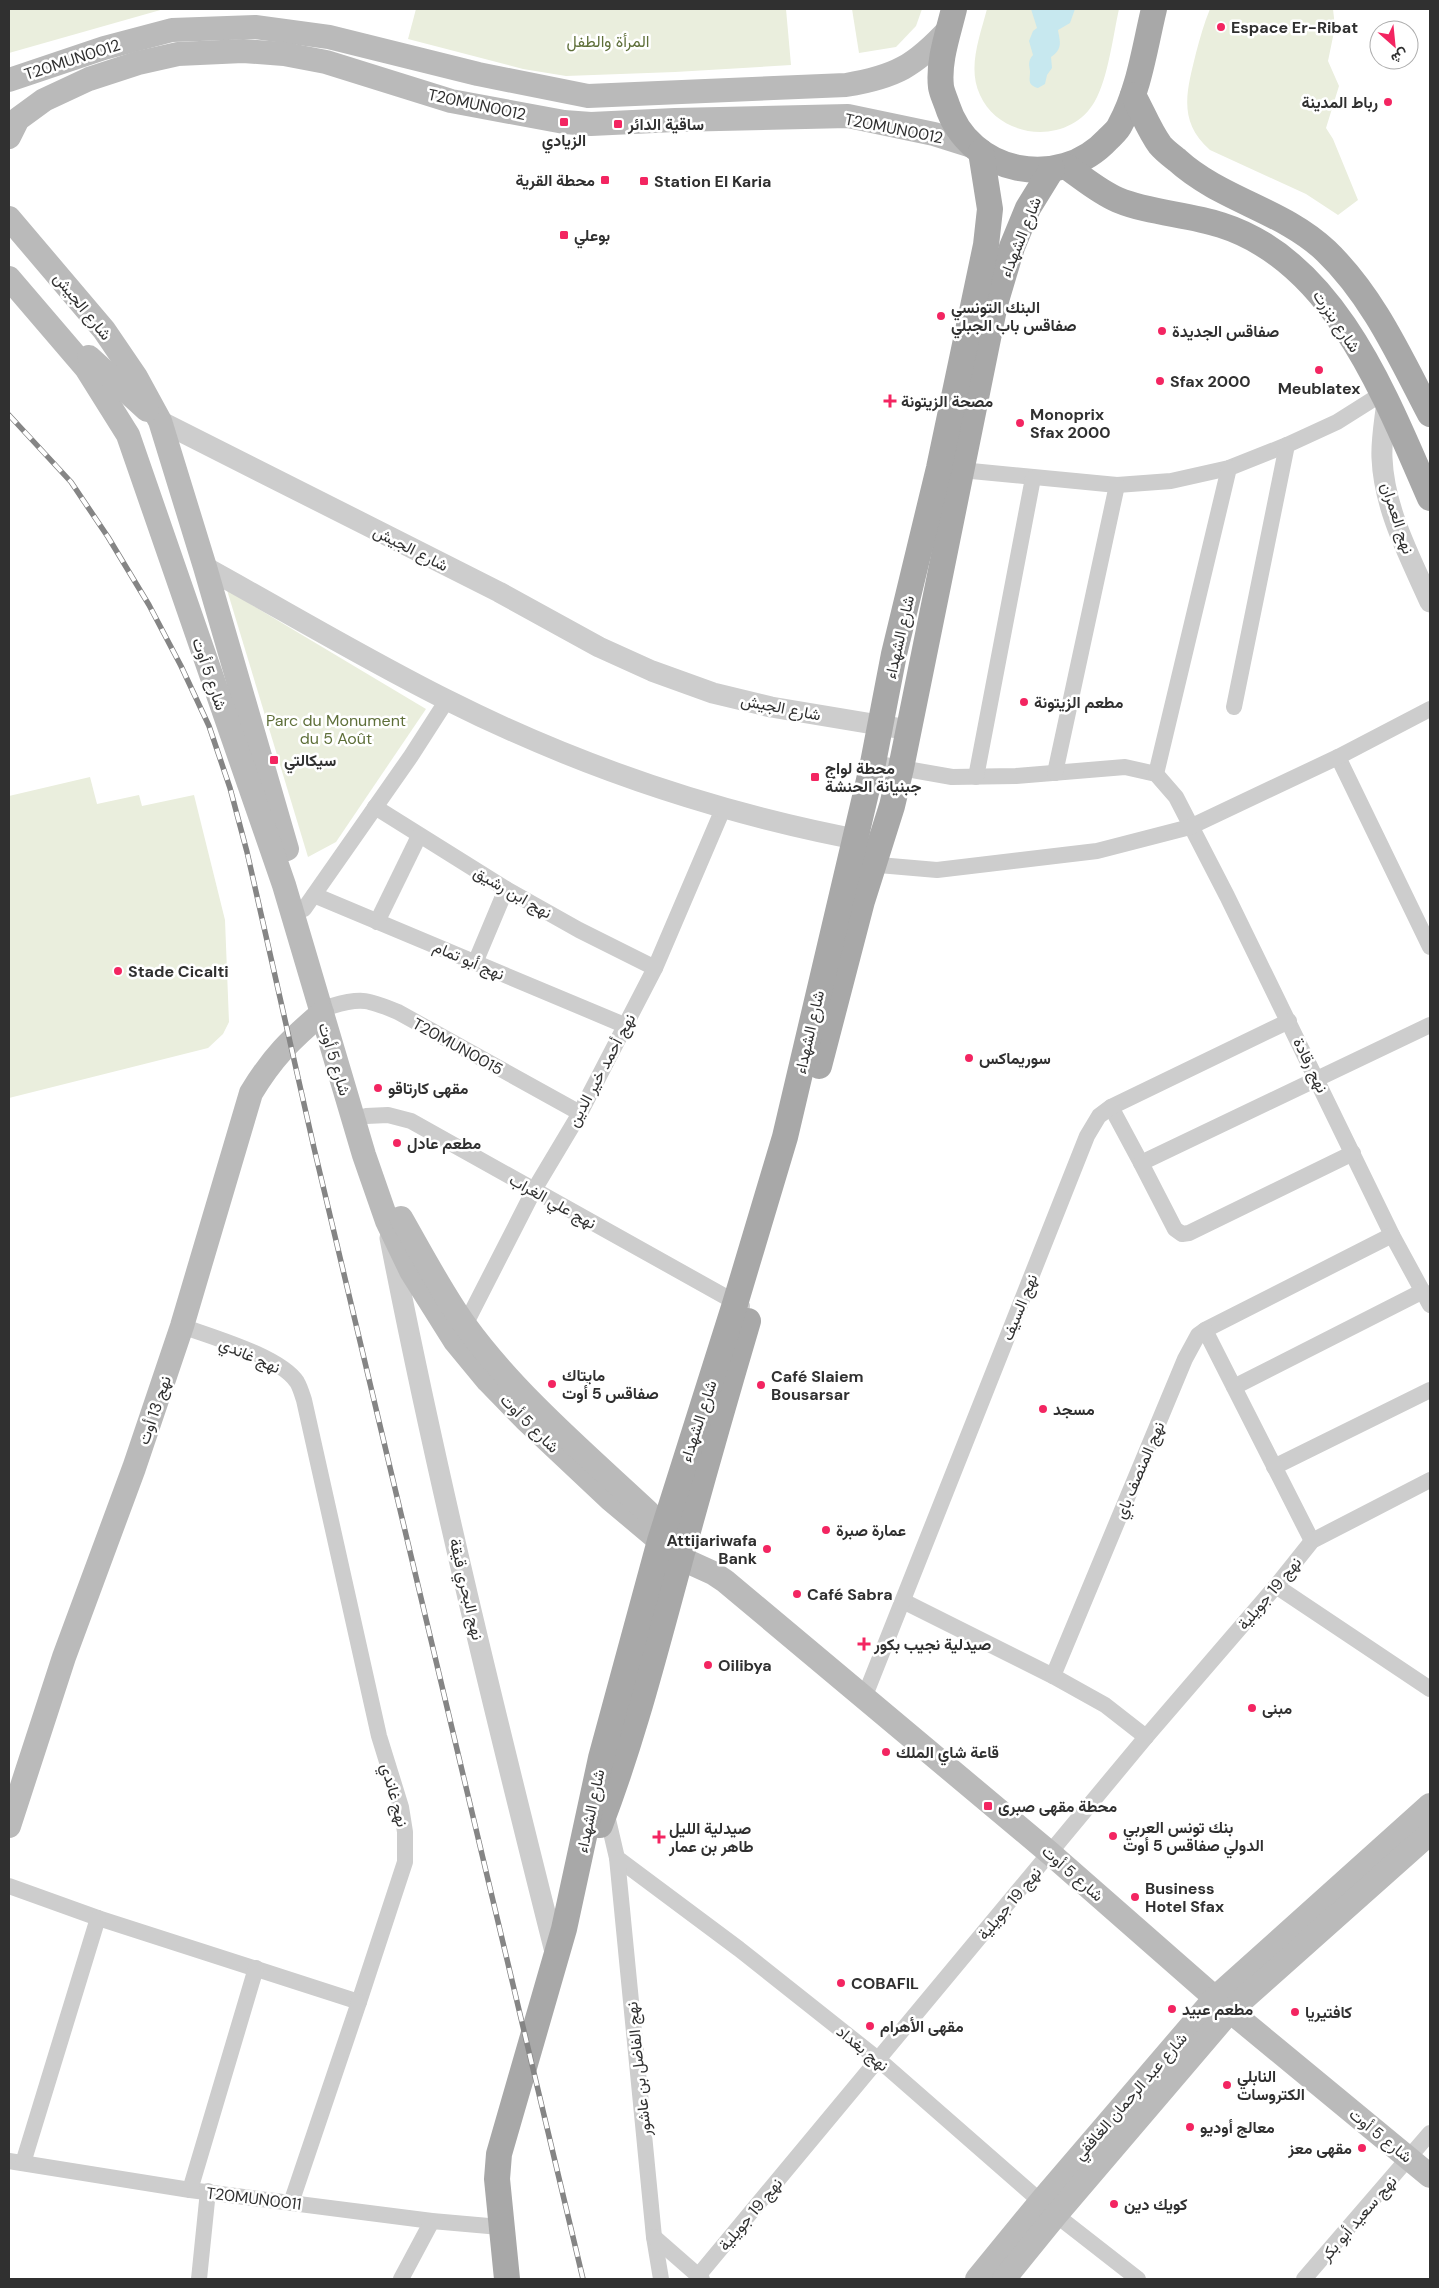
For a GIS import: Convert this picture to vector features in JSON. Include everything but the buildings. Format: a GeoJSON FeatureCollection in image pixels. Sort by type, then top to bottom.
{"type":"FeatureCollection","features":[{"type":"Feature","properties":{"kind":"main road"},"geometry":{"type":"LineString","coordinates":[[951,19],[943,54],[941,87],[951,120],[976,149],[1001,164],[1034,171],[1060,168],[1097,151],[1120,126],[1133,95],[1154,9]]}},
{"type":"Feature","properties":{"kind":"main road","name":"T20MUN0012"},"geometry":{"type":"LineString","coordinates":[[9,80],[104,48],[172,30],[255,26],[329,37],[423,61],[588,96],[846,85],[874,80],[907,68],[930,50],[951,19]]}},
{"type":"Feature","properties":{"kind":"main road","name":"T20MUN0012"},"geometry":{"type":"LineString","coordinates":[[9,137],[18,120],[44,100],[89,78],[138,63],[178,54],[243,51],[284,54],[326,62],[451,101],[582,124],[848,116],[934,134],[976,149]]}},
{"type":"Feature","properties":{"kind":"main road"},"geometry":{"type":"LineString","coordinates":[[411,89],[423,61]]}},
{"type":"Feature","properties":{"kind":"main road"},"geometry":{"type":"LineString","coordinates":[[1133,95],[1160,145],[1196,177],[1242,202],[1288,222],[1325,250],[1355,281],[1373,307],[1430,414]]}},
{"type":"Feature","properties":{"kind":"main road","name":"شارع الشهداء"},"geometry":{"type":"LineString","coordinates":[[506,2279],[497,2179],[499,2154],[572,1900],[601,1758],[673,1542],[744,1306],[785,1137],[873,763],[894,654],[939,468],[986,245],[990,209],[976,149]]}},
{"type":"Feature","properties":{"kind":"main road","name":"شارع الشهداء"},"geometry":{"type":"LineString","coordinates":[[744,1306],[783,1206],[862,901],[877,854],[900,768],[995,304],[1012,247],[1028,208],[1060,168]]}},
{"type":"Feature","properties":{"kind":"main road","name":"شارع بنزرت"},"geometry":{"type":"LineString","coordinates":[[1060,168],[1118,200],[1222,225],[1267,247],[1303,274],[1327,300],[1385,397],[1430,498]]}},
{"type":"Feature","properties":{"kind":"main road","name":"شارع الجيش"},"geometry":{"type":"LineString","coordinates":[[12,218],[104,330],[136,377],[160,422]]}},
{"type":"Feature","properties":{"kind":"main road"},"geometry":{"type":"LineString","coordinates":[[9,278],[37,310],[160,422]]}},
{"type":"Feature","properties":{"kind":"main road","name":"شارع 5 أوت"},"geometry":{"type":"LineString","coordinates":[[37,310],[86,368],[128,435],[401,1218],[465,1325],[499,1366],[673,1542]]}},
{"type":"Feature","properties":{"kind":"main road","name":"شارع 5 أوت"},"geometry":{"type":"LineString","coordinates":[[160,422],[309,902],[327,1010],[364,1155],[387,1221],[411,1271],[455,1341],[488,1381],[566,1458],[713,1573],[864,1698],[1051,1854],[1222,2005],[1430,2176]]}},
{"type":"Feature","properties":{"kind":"main road","name":"نهج 13 أوت"},"geometry":{"type":"LineString","coordinates":[[9,1826],[61,1666],[134,1468],[182,1326],[251,1093],[263,1071],[290,1039],[327,1010]]}},
{"type":"Feature","properties":{"kind":"main road","name":"شارع الشهداء"},"geometry":{"type":"LineString","coordinates":[[572,1900],[623,1764],[642,1700],[673,1542]]}},
{"type":"Feature","properties":{"kind":"main road","name":"شارع عبد الرحمان الغافقي"},"geometry":{"type":"LineString","coordinates":[[977,2279],[1048,2208],[1222,2005],[1430,1805]]}},
{"type":"Feature","properties":{"kind":"main road","name":"شارع عبد الرحمان الغافقي"},"geometry":{"type":"LineString","coordinates":[[1222,2005],[1430,1833]]}},
{"type":"Feature","properties":{"kind":"main road","name":"شارع عبد الرحمان الغافقي"},"geometry":{"type":"LineString","coordinates":[[1004,2279],[1048,2208]]}},
{"type":"Feature","properties":{"kind":"street"},"geometry":{"type":"LineString","coordinates":[[961,470],[1033,478],[1117,484],[1171,481],[1229,468],[1338,422],[1385,397]]}},
{"type":"Feature","properties":{"kind":"street","name":"نهج العمران"},"geometry":{"type":"LineString","coordinates":[[1385,397],[1382,458],[1388,496],[1403,540],[1430,602]]}},
{"type":"Feature","properties":{"kind":"street","name":"شارع الجيش"},"geometry":{"type":"LineString","coordinates":[[160,422],[499,592],[599,647],[652,671],[713,693],[771,707],[909,730]]}},
{"type":"Feature","properties":{"kind":"street"},"geometry":{"type":"LineString","coordinates":[[1234,707],[1287,445]]}},
{"type":"Feature","properties":{"kind":"street"},"geometry":{"type":"LineString","coordinates":[[873,763],[952,777],[1055,773],[1125,767],[1156,774],[1229,468]]}},
{"type":"Feature","properties":{"kind":"street"},"geometry":{"type":"LineString","coordinates":[[976,777],[1033,478]]}},
{"type":"Feature","properties":{"kind":"street"},"geometry":{"type":"LineString","coordinates":[[1055,773],[1117,484]]}},
{"type":"Feature","properties":{"kind":"street"},"geometry":{"type":"LineString","coordinates":[[205,567],[447,700],[526,736],[613,772],[723,809],[851,850],[877,854],[937,870],[1097,851],[1190,826],[1338,757],[1430,709]]}},
{"type":"Feature","properties":{"kind":"street"},"geometry":{"type":"LineString","coordinates":[[309,902],[412,756],[447,700]]}},
{"type":"Feature","properties":{"kind":"street"},"geometry":{"type":"LineString","coordinates":[[1338,757],[1430,946]]}},
{"type":"Feature","properties":{"kind":"street","name":"نهج رقادة"},"geometry":{"type":"LineString","coordinates":[[1156,774],[1176,797],[1289,1021],[1392,1235],[1427,1298]]}},
{"type":"Feature","properties":{"kind":"street","name":"نهج ابن رشيق"},"geometry":{"type":"LineString","coordinates":[[375,807],[506,889],[579,930],[655,968]]}},
{"type":"Feature","properties":{"kind":"street","name":"نهج أحمد خير الدين"},"geometry":{"type":"LineString","coordinates":[[465,1325],[534,1190],[580,1114],[624,1025],[655,968],[723,809]]}},
{"type":"Feature","properties":{"kind":"street"},"geometry":{"type":"LineString","coordinates":[[377,922],[419,836]]}},
{"type":"Feature","properties":{"kind":"street"},"geometry":{"type":"LineString","coordinates":[[475,963],[506,889]]}},
{"type":"Feature","properties":{"kind":"street","name":"نهج أبو تمام"},"geometry":{"type":"LineString","coordinates":[[309,902],[377,922],[624,1025]]}},
{"type":"Feature","properties":{"kind":"street","name":"T20MUN0015"},"geometry":{"type":"LineString","coordinates":[[327,1010],[354,999],[374,1002],[398,1012],[580,1114]]}},
{"type":"Feature","properties":{"kind":"street","name":"نهج السيف"},"geometry":{"type":"LineString","coordinates":[[864,1698],[1087,1136],[1099,1116],[1110,1107],[1289,1021]]}},
{"type":"Feature","properties":{"kind":"street"},"geometry":{"type":"LineString","coordinates":[[1140,1163],[1430,1025]]}},
{"type":"Feature","properties":{"kind":"street"},"geometry":{"type":"LineString","coordinates":[[1110,1107],[1175,1229],[1182,1234],[1189,1234],[1353,1153]]}},
{"type":"Feature","properties":{"kind":"street","name":"نهج علي الغراب"},"geometry":{"type":"LineString","coordinates":[[366,1116],[388,1115],[411,1120],[744,1306]]}},
{"type":"Feature","properties":{"kind":"street","name":"نهج البحري قيقة"},"geometry":{"type":"LineString","coordinates":[[387,1221],[424,1408],[510,1774],[556,1956]]}},
{"type":"Feature","properties":{"kind":"street"},"geometry":{"type":"LineString","coordinates":[[1312,1541],[1205,1330],[1392,1235]]}},
{"type":"Feature","properties":{"kind":"street"},"geometry":{"type":"LineString","coordinates":[[1234,1387],[1427,1298]]}},
{"type":"Feature","properties":{"kind":"street","name":"نهج غاندي"},"geometry":{"type":"LineString","coordinates":[[182,1326],[270,1360],[297,1382],[304,1400],[379,1736],[401,1807],[405,1832],[404,1862],[291,2203]]}},
{"type":"Feature","properties":{"kind":"street","name":"نهج المنصف باي"},"geometry":{"type":"LineString","coordinates":[[1053,1676],[1185,1359],[1198,1334],[1205,1330]]}},
{"type":"Feature","properties":{"kind":"street"},"geometry":{"type":"LineString","coordinates":[[1274,1467],[1430,1390]]}},
{"type":"Feature","properties":{"kind":"street","name":"نهج 19 جويلية"},"geometry":{"type":"LineString","coordinates":[[700,2278],[1146,1737],[1276,1586],[1312,1541],[1430,1480]]}},
{"type":"Feature","properties":{"kind":"street"},"geometry":{"type":"LineString","coordinates":[[1276,1586],[1430,1690]]}},
{"type":"Feature","properties":{"kind":"street"},"geometry":{"type":"LineString","coordinates":[[903,1601],[1053,1676],[1105,1705],[1146,1737]]}},
{"type":"Feature","properties":{"kind":"street"},"geometry":{"type":"LineString","coordinates":[[606,1810],[617,1858]]}},
{"type":"Feature","properties":{"kind":"street","name":"نهج بغداد"},"geometry":{"type":"LineString","coordinates":[[617,1858],[739,1948],[879,2060],[1048,2208],[1138,2279]]}},
{"type":"Feature","properties":{"kind":"street","name":"نهج الفاضل بن عاشور"},"geometry":{"type":"LineString","coordinates":[[617,1858],[654,2237],[661,2279]]}},
{"type":"Feature","properties":{"kind":"street"},"geometry":{"type":"LineString","coordinates":[[9,1886],[98,1918],[359,2002]]}},
{"type":"Feature","properties":{"kind":"street"},"geometry":{"type":"LineString","coordinates":[[16,2162],[98,1918]]}},
{"type":"Feature","properties":{"kind":"street"},"geometry":{"type":"LineString","coordinates":[[190,2190],[256,1968]]}},
{"type":"Feature","properties":{"kind":"street","name":"نهج سعيد أبو بكر"},"geometry":{"type":"LineString","coordinates":[[1304,2279],[1430,2133]]}},
{"type":"Feature","properties":{"kind":"street","name":"T20MUN0011"},"geometry":{"type":"LineString","coordinates":[[16,2162],[190,2190],[500,2227]]}},
{"type":"Feature","properties":{"kind":"street"},"geometry":{"type":"LineString","coordinates":[[199,2279],[208,2191]]}},
{"type":"Feature","properties":{"kind":"street"},"geometry":{"type":"LineString","coordinates":[[401,2279],[432,2220]]}},
{"type":"Feature","properties":{"kind":"street"},"geometry":{"type":"LineString","coordinates":[[654,2237],[700,2278]]}},
{"type":"Feature","properties":{"kind":"green space"},"geometry":{"type":"Polygon","coordinates":[[[9,9],[164,9],[9,53],[9,9]]]}},
{"type":"Feature","properties":{"kind":"green space","name":"المرأة والطفل"},"geometry":{"type":"Polygon","coordinates":[[[416,9],[786,9],[791,65],[566,76],[523,69],[408,39],[416,9]]]}},
{"type":"Feature","properties":{"kind":"green space"},"geometry":{"type":"Polygon","coordinates":[[[852,9],[922,9],[916,26],[896,47],[859,53],[852,9]]]}},
{"type":"Feature","properties":{"kind":"green space"},"geometry":{"type":"Polygon","coordinates":[[[987,9],[1119,9],[1110,56],[1100,92],[1084,116],[1069,125],[1053,131],[1036,132],[1019,129],[1003,121],[990,110],[980,95],[976,85],[975,74],[978,41],[987,9]]]}},
{"type":"Feature","properties":{"kind":"green space"},"geometry":{"type":"Polygon","coordinates":[[[1210,9],[1333,9],[1335,27],[1328,61],[1339,86],[1326,128],[1333,139],[1358,200],[1338,215],[1306,194],[1210,150],[1193,128],[1187,104],[1188,92],[1196,53],[1210,9]]]}},
{"type":"Feature","properties":{"kind":"green space","name":"Parc du Monument du 5 Août"},"geometry":{"type":"Polygon","coordinates":[[[227,590],[426,709],[336,842],[308,857],[227,590]]]}},
{"type":"Feature","properties":{"kind":"green space","name":"Stade Cicalti"},"geometry":{"type":"Polygon","coordinates":[[[90,777],[97,804],[139,795],[142,806],[194,795],[225,920],[229,1022],[223,1034],[208,1048],[9,1098],[9,796],[90,777]]]}},
{"type":"Feature","properties":{"kind":"water"},"geometry":{"type":"Polygon","coordinates":[[[1031,9],[1075,9],[1070,23],[1058,30],[1059,48],[1051,57],[1052,68],[1047,75],[1045,84],[1038,88],[1031,84],[1030,80],[1029,63],[1033,55],[1029,41],[1033,31],[1037,28],[1031,9]]]}},
{"type":"Feature","properties":{"kind":"railway"},"geometry":{"type":"LineString","coordinates":[[9,415],[71,482],[108,537],[149,605],[181,666],[209,726],[230,788],[247,852],[314,1148],[583,2279]]}},
{"type":"Feature","properties":{"kind":"place","name":"Espace Er-Ribat"},"geometry":{"type":"Point","coordinates":[1221,27]}},
{"type":"Feature","properties":{"kind":"place","name":"رباط المدينة"},"geometry":{"type":"Point","coordinates":[1388,102]}},
{"type":"Feature","properties":{"kind":"place","name":"الزيادي"},"geometry":{"type":"Point","coordinates":[564,122]}},
{"type":"Feature","properties":{"kind":"place","name":"ساقية الدائر"},"geometry":{"type":"Point","coordinates":[618,124]}},
{"type":"Feature","properties":{"kind":"place","name":"محطة القرية"},"geometry":{"type":"Point","coordinates":[605,180]}},
{"type":"Feature","properties":{"kind":"place","name":"Station El Karia"},"geometry":{"type":"Point","coordinates":[644,181]}},
{"type":"Feature","properties":{"kind":"place","name":"بوعلي"},"geometry":{"type":"Point","coordinates":[564,235]}},
{"type":"Feature","properties":{"kind":"place","name":"البنك التونسي صفاقس باب الجبلي"},"geometry":{"type":"Point","coordinates":[941,316]}},
{"type":"Feature","properties":{"kind":"place","name":"صفاقس الجديدة"},"geometry":{"type":"Point","coordinates":[1162,331]}},
{"type":"Feature","properties":{"kind":"place","name":"Meublatex"},"geometry":{"type":"Point","coordinates":[1319,370]}},
{"type":"Feature","properties":{"kind":"place","name":"Sfax 2000"},"geometry":{"type":"Point","coordinates":[1160,381]}},
{"type":"Feature","properties":{"kind":"place","name":"مصحة الزيتونة"},"geometry":{"type":"Point","coordinates":[890,401]}},
{"type":"Feature","properties":{"kind":"place","name":"Monoprix Sfax 2000"},"geometry":{"type":"Point","coordinates":[1020,423]}},
{"type":"Feature","properties":{"kind":"place","name":"مطعم الزيتونة"},"geometry":{"type":"Point","coordinates":[1024,702]}},
{"type":"Feature","properties":{"kind":"place","name":"سيكالتي"},"geometry":{"type":"Point","coordinates":[274,760]}},
{"type":"Feature","properties":{"kind":"place","name":"محطة لواج جبنيانة الحنشة"},"geometry":{"type":"Point","coordinates":[815,777]}},
{"type":"Feature","properties":{"kind":"place","name":"Stade Cicalti"},"geometry":{"type":"Point","coordinates":[118,971]}},
{"type":"Feature","properties":{"kind":"place","name":"سوريماكس"},"geometry":{"type":"Point","coordinates":[969,1058]}},
{"type":"Feature","properties":{"kind":"place","name":"مقهى كارتاقو"},"geometry":{"type":"Point","coordinates":[378,1088]}},
{"type":"Feature","properties":{"kind":"place","name":"مطعم عادل"},"geometry":{"type":"Point","coordinates":[397,1143]}},
{"type":"Feature","properties":{"kind":"place","name":"مايتاك صفاقس 5 أوت"},"geometry":{"type":"Point","coordinates":[552,1384]}},
{"type":"Feature","properties":{"kind":"place","name":"Café Slaiem Bousarsar"},"geometry":{"type":"Point","coordinates":[761,1385]}},
{"type":"Feature","properties":{"kind":"place","name":"مسجد"},"geometry":{"type":"Point","coordinates":[1043,1409]}},
{"type":"Feature","properties":{"kind":"place","name":"عمارة صبرة"},"geometry":{"type":"Point","coordinates":[826,1530]}},
{"type":"Feature","properties":{"kind":"place","name":"Attijariwafa Bank"},"geometry":{"type":"Point","coordinates":[767,1549]}},
{"type":"Feature","properties":{"kind":"place","name":"Café Sabra"},"geometry":{"type":"Point","coordinates":[797,1594]}},
{"type":"Feature","properties":{"kind":"place","name":"صيدلية نجيب بكور"},"geometry":{"type":"Point","coordinates":[864,1644]}},
{"type":"Feature","properties":{"kind":"place","name":"Oilibya"},"geometry":{"type":"Point","coordinates":[708,1665]}},
{"type":"Feature","properties":{"kind":"place","name":"مبنى"},"geometry":{"type":"Point","coordinates":[1252,1708]}},
{"type":"Feature","properties":{"kind":"place","name":"قاعة شاي الملك"},"geometry":{"type":"Point","coordinates":[886,1752]}},
{"type":"Feature","properties":{"kind":"place","name":"محطة مقهى صبرى"},"geometry":{"type":"Point","coordinates":[988,1806]}},
{"type":"Feature","properties":{"kind":"place","name":"بنك تونس العربي الدولي صفاقس 5 أوت"},"geometry":{"type":"Point","coordinates":[1113,1836]}},
{"type":"Feature","properties":{"kind":"place","name":"صيدلية الليل طاهر بن عمار"},"geometry":{"type":"Point","coordinates":[659,1837]}},
{"type":"Feature","properties":{"kind":"place","name":"Business Hotel Sfax"},"geometry":{"type":"Point","coordinates":[1135,1897]}},
{"type":"Feature","properties":{"kind":"place","name":"COBAFIL"},"geometry":{"type":"Point","coordinates":[841,1983]}},
{"type":"Feature","properties":{"kind":"place","name":"مطعم عبيد"},"geometry":{"type":"Point","coordinates":[1172,2009]}},
{"type":"Feature","properties":{"kind":"place","name":"كافتيريا"},"geometry":{"type":"Point","coordinates":[1295,2012]}},
{"type":"Feature","properties":{"kind":"place","name":"مقهى الأهرام"},"geometry":{"type":"Point","coordinates":[870,2026]}},
{"type":"Feature","properties":{"kind":"place","name":"النابلي الكتروسات"},"geometry":{"type":"Point","coordinates":[1227,2085]}},
{"type":"Feature","properties":{"kind":"place","name":"معالج أوديو"},"geometry":{"type":"Point","coordinates":[1190,2127]}},
{"type":"Feature","properties":{"kind":"place","name":"مقهى معز"},"geometry":{"type":"Point","coordinates":[1362,2148]}},
{"type":"Feature","properties":{"kind":"place","name":"كويك دين"},"geometry":{"type":"Point","coordinates":[1114,2204]}}]}
